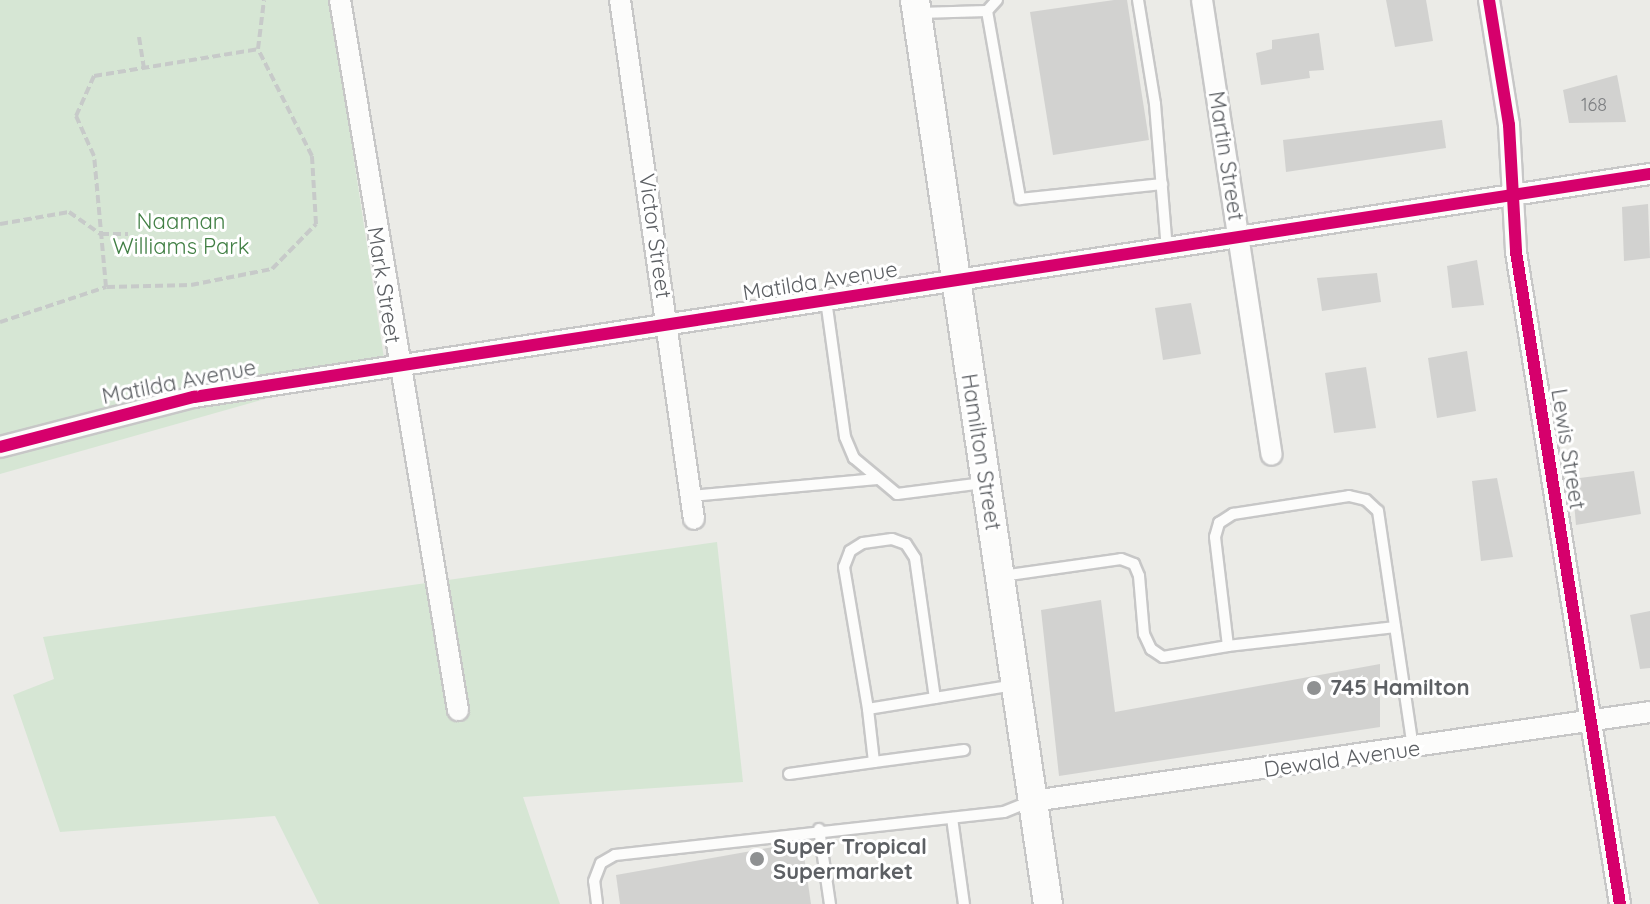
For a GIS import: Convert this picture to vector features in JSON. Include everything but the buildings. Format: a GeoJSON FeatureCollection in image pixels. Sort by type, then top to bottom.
{"type":"FeatureCollection","features":[{"type":"Feature","properties":{"kind":"street","name":"Mark Street"},"geometry":{"type":"LineString","coordinates":[[340,0],[397,366],[458,710]]}},
{"type":"Feature","properties":{"kind":"street","name":"Victor Street"},"geometry":{"type":"LineString","coordinates":[[620,0],[694,519]]}},
{"type":"Feature","properties":{"kind":"street","name":"Martin Street"},"geometry":{"type":"LineString","coordinates":[[1202,0],[1272,455]]}},
{"type":"Feature","properties":{"kind":"street","name":"Lewis Street"},"geometry":{"type":"LineString","coordinates":[[1489,0],[1509,125],[1516,252],[1620,904]]}},
{"type":"Feature","properties":{"kind":"street","name":"Hamilton Street"},"geometry":{"type":"LineString","coordinates":[[916,6],[1048,904]]}},
{"type":"Feature","properties":{"kind":"street","name":"Matilda Avenue"},"geometry":{"type":"LineString","coordinates":[[0,447],[138,408],[1650,174]]}},
{"type":"Feature","properties":{"kind":"street","name":"Dewald Avenue"},"geometry":{"type":"LineString","coordinates":[[1033,801],[1413,750],[1650,712]]}},
{"type":"Feature","properties":{"kind":"lane"},"geometry":{"type":"LineString","coordinates":[[987,11],[997,0]]}},
{"type":"Feature","properties":{"kind":"lane"},"geometry":{"type":"LineString","coordinates":[[1138,0],[1162,184],[1167,249]]}},
{"type":"Feature","properties":{"kind":"lane"},"geometry":{"type":"LineString","coordinates":[[916,6],[987,11]]}},
{"type":"Feature","properties":{"kind":"lane"},"geometry":{"type":"LineString","coordinates":[[987,11],[1020,199],[1162,184]]}},
{"type":"Feature","properties":{"kind":"lane"},"geometry":{"type":"LineString","coordinates":[[826,300],[845,437],[854,458],[897,494],[985,483]]}},
{"type":"Feature","properties":{"kind":"lane"},"geometry":{"type":"LineString","coordinates":[[691,496],[877,479]]}},
{"type":"Feature","properties":{"kind":"lane"},"geometry":{"type":"LineString","coordinates":[[1228,646],[1215,537],[1219,523],[1233,514],[1349,496],[1366,500],[1378,511],[1413,750]]}},
{"type":"Feature","properties":{"kind":"lane"},"geometry":{"type":"LineString","coordinates":[[874,762],[844,567],[850,551],[863,543],[892,539],[906,544],[915,558],[935,698]]}},
{"type":"Feature","properties":{"kind":"lane"},"geometry":{"type":"LineString","coordinates":[[999,576],[1121,559],[1134,564],[1139,576],[1144,634],[1151,649],[1163,657],[1228,646],[1395,627]]}},
{"type":"Feature","properties":{"kind":"lane"},"geometry":{"type":"LineString","coordinates":[[868,709],[1016,684]]}},
{"type":"Feature","properties":{"kind":"lane"},"geometry":{"type":"LineString","coordinates":[[789,774],[964,750]]}},
{"type":"Feature","properties":{"kind":"lane"},"geometry":{"type":"LineString","coordinates":[[597,904],[594,881],[601,863],[615,855],[819,829],[1004,812],[1033,801]]}},
{"type":"Feature","properties":{"kind":"lane"},"geometry":{"type":"LineString","coordinates":[[952,818],[964,904]]}},
{"type":"Feature","properties":{"kind":"lane"},"geometry":{"type":"LineString","coordinates":[[819,829],[830,904]]}},
{"type":"Feature","properties":{"kind":"path"},"geometry":{"type":"LineString","coordinates":[[0,322],[106,287],[191,285],[272,269],[316,224],[312,156],[258,49],[264,0]]}},
{"type":"Feature","properties":{"kind":"path"},"geometry":{"type":"LineString","coordinates":[[139,37],[144,68]]}},
{"type":"Feature","properties":{"kind":"path"},"geometry":{"type":"LineString","coordinates":[[106,287],[94,156],[76,116],[83,91],[94,76],[258,49]]}},
{"type":"Feature","properties":{"kind":"path"},"geometry":{"type":"LineString","coordinates":[[0,224],[69,212],[101,234],[128,234]]}},
{"type":"Feature","properties":{"kind":"green space","name":"Naaman Williams Park"},"geometry":{"type":"Polygon","coordinates":[[[0,0],[330,0],[385,365],[0,474],[0,0]]]}},
{"type":"Feature","properties":{"kind":"green space"},"geometry":{"type":"Polygon","coordinates":[[[717,542],[743,782],[523,797],[560,904],[319,904],[275,816],[60,832],[13,695],[54,679],[43,637],[717,542]]]}},
{"type":"Feature","properties":{"kind":"cycle path"},"geometry":{"type":"LineString","coordinates":[[1489,0],[1509,125],[1516,252],[1620,904]]}},
{"type":"Feature","properties":{"kind":"cycle path"},"geometry":{"type":"LineString","coordinates":[[0,447],[194,397],[1650,174]]}},
{"type":"Feature","properties":{"kind":"place","name":"745 Hamilton"},"geometry":{"type":"Point","coordinates":[1314,688]}},
{"type":"Feature","properties":{"kind":"place","name":"Super Tropical Supermarket"},"geometry":{"type":"Point","coordinates":[757,859]}}]}
